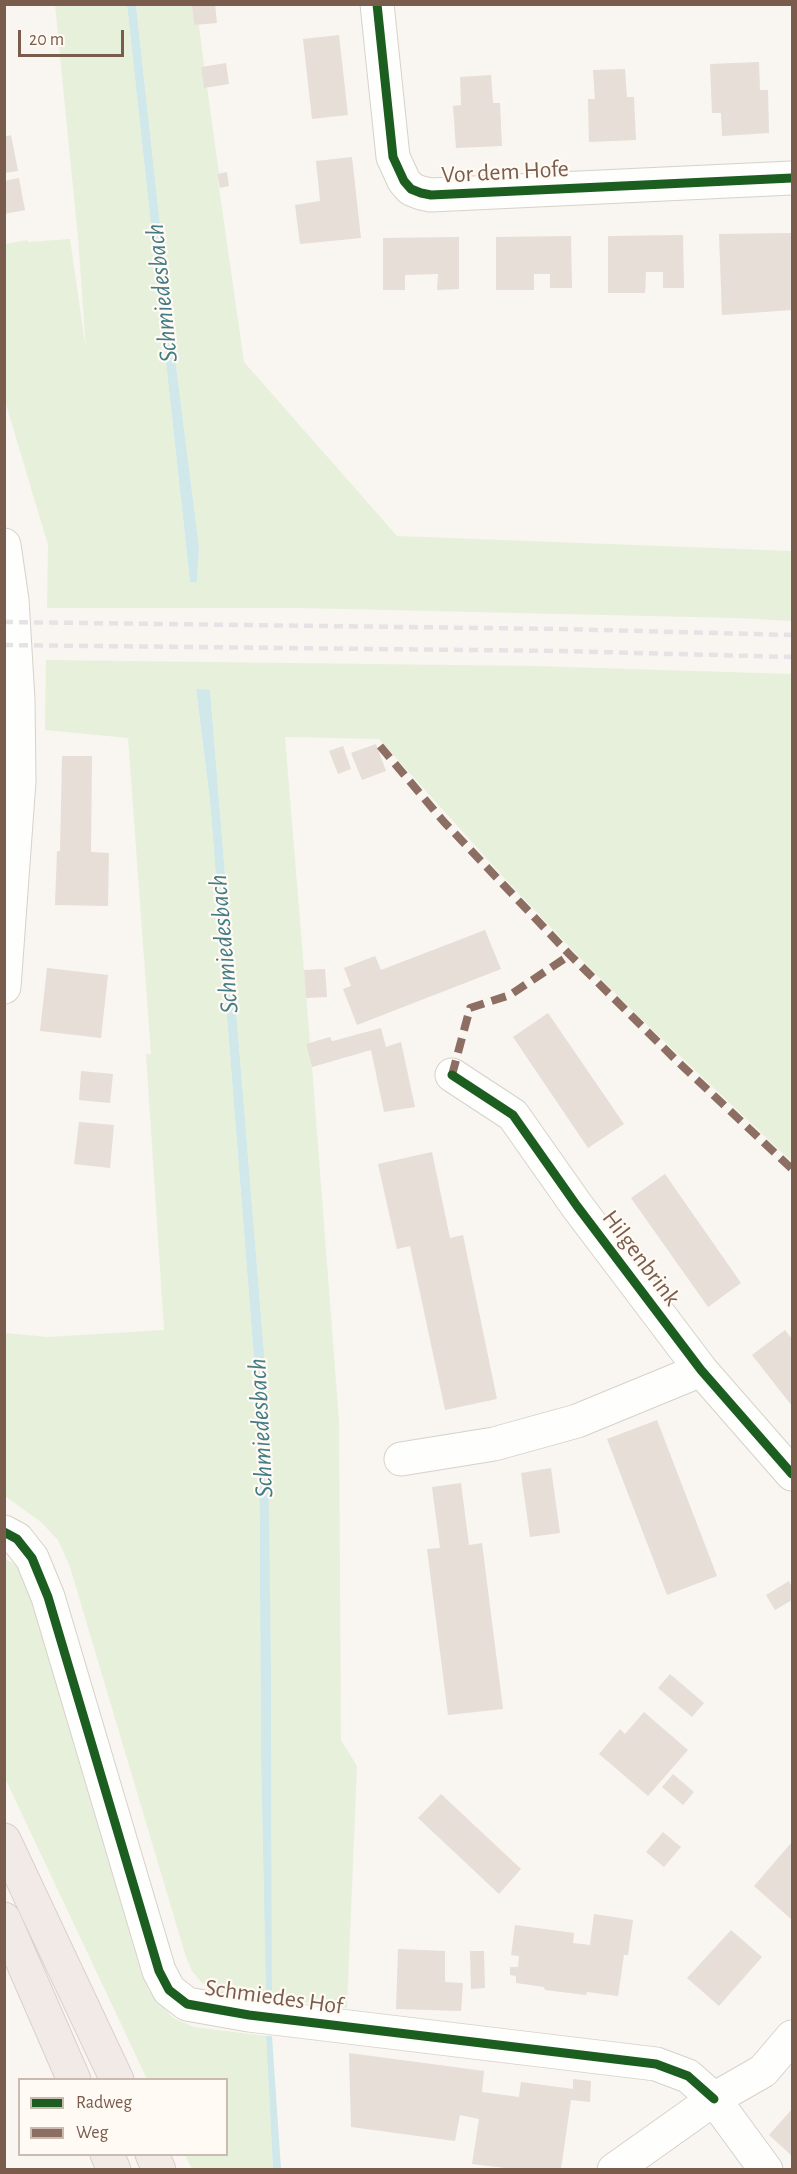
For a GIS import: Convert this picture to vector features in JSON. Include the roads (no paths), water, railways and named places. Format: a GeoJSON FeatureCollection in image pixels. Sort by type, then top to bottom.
{"type":"FeatureCollection","features":[{"type":"Feature","properties":{"kind":"highway"},"geometry":{"type":"LineString","coordinates":[[4,1840],[117,2078]]}},
{"type":"Feature","properties":{"kind":"highway"},"geometry":{"type":"LineString","coordinates":[[4,1919],[74,2078]]}},
{"type":"Feature","properties":{"kind":"street","name":"Vor dem Hofe"},"geometry":{"type":"LineString","coordinates":[[377,4],[393,157],[404,181],[411,189],[431,195],[792,178]]}},
{"type":"Feature","properties":{"kind":"street"},"geometry":{"type":"LineString","coordinates":[[4,545],[13,622],[18,700],[19,781],[4,987]]}},
{"type":"Feature","properties":{"kind":"street","name":"Hilgenbrink"},"geometry":{"type":"LineString","coordinates":[[452,1075],[513,1115],[701,1370],[792,1474]]}},
{"type":"Feature","properties":{"kind":"street"},"geometry":{"type":"LineString","coordinates":[[402,1458],[494,1444],[577,1421],[701,1370]]}},
{"type":"Feature","properties":{"kind":"street","name":"Schmiedes Hof"},"geometry":{"type":"LineString","coordinates":[[4,1532],[17,1539],[32,1558],[48,1597],[159,1971],[169,1990],[187,2004],[265,2017],[656,2064],[688,2076],[714,2099],[766,2169]]}},
{"type":"Feature","properties":{"kind":"street"},"geometry":{"type":"LineString","coordinates":[[614,2169],[714,2099],[763,2071],[792,2037]]}},
{"type":"Feature","properties":{"kind":"water","name":"Schmiedesbach"},"geometry":{"type":"Polygon","coordinates":[[[127,5],[136,5],[171,326],[199,547],[197,582],[190,582],[127,5]]]}},
{"type":"Feature","properties":{"kind":"water","name":"Schmiedesbach"},"geometry":{"type":"Polygon","coordinates":[[[196,689],[210,690],[265,1365],[271,1664],[272,1998],[266,1997],[261,1759],[259,1422],[210,801],[196,689]]]}},
{"type":"Feature","properties":{"kind":"water"},"geometry":{"type":"Polygon","coordinates":[[[266,2036],[272,2036],[281,2169],[273,2169],[266,2036]]]}},
{"type":"Feature","properties":{"kind":"railway"},"geometry":{"type":"LineString","coordinates":[[4,622],[563,629],[792,635]]}},
{"type":"Feature","properties":{"kind":"railway"},"geometry":{"type":"LineString","coordinates":[[4,645],[560,651],[792,657]]}}]}
